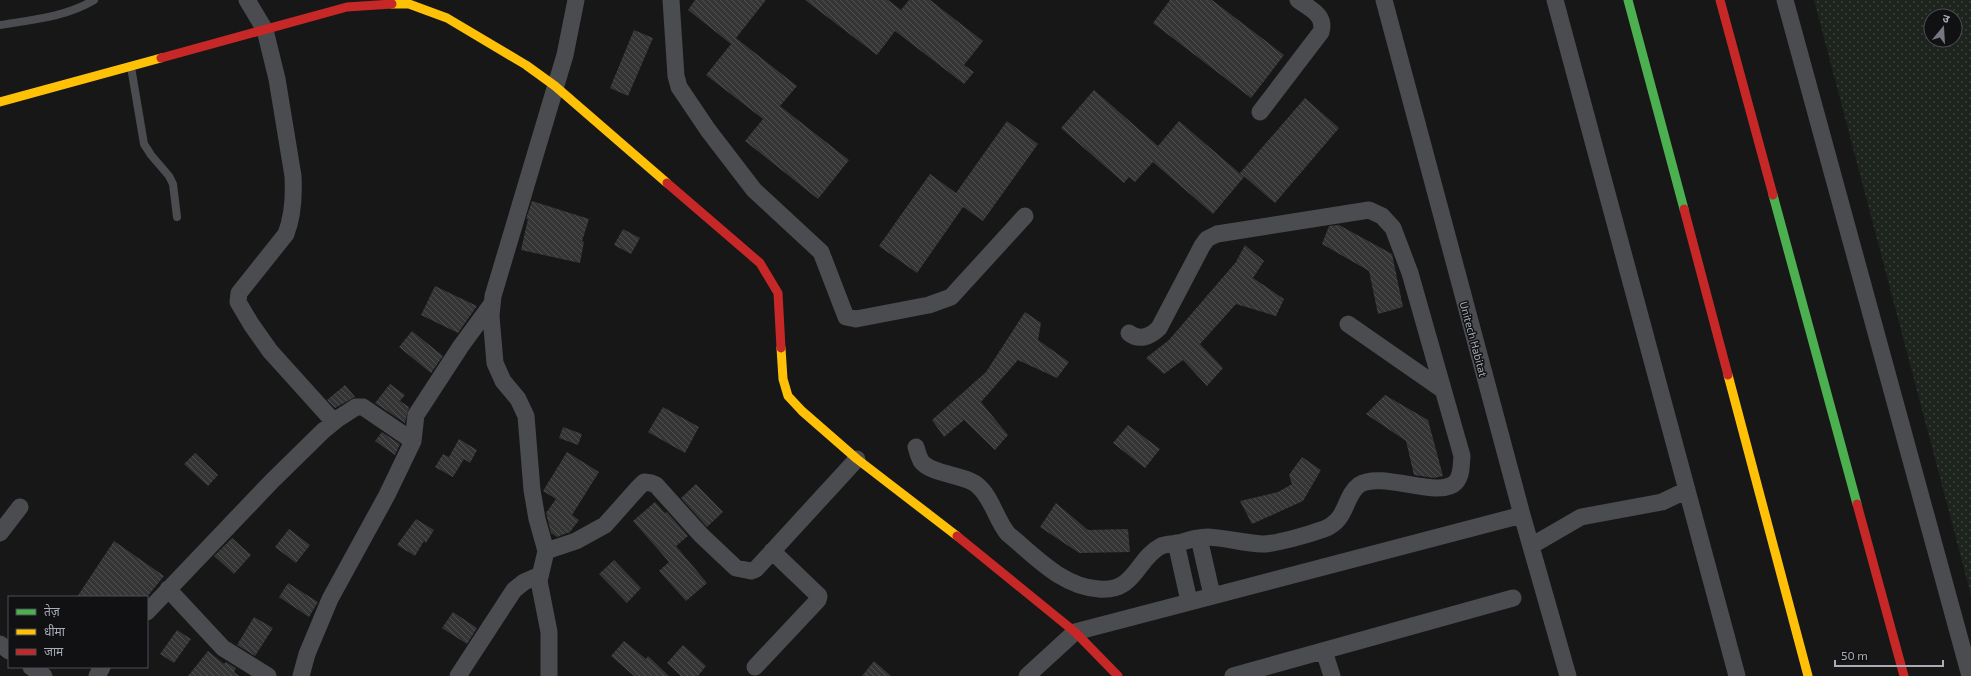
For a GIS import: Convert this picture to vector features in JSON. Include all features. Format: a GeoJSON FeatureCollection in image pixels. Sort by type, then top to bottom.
{"type":"FeatureCollection","features":[{"type":"Feature","properties":{"kind":"street"},"geometry":{"type":"LineString","coordinates":[[247,0],[265,30],[278,79],[294,190],[289,225],[286,234],[239,293],[238,302],[270,351],[334,422]]}},
{"type":"Feature","properties":{"kind":"street"},"geometry":{"type":"LineString","coordinates":[[301,676],[308,654],[330,599],[387,495],[413,441],[416,415],[461,346],[491,305],[565,55],[576,0]]}},
{"type":"Feature","properties":{"kind":"street"},"geometry":{"type":"LineString","coordinates":[[671,0],[676,76],[679,86],[708,130],[754,190],[821,252],[846,317],[856,319],[929,305],[951,297],[1025,216]]}},
{"type":"Feature","properties":{"kind":"street"},"geometry":{"type":"LineString","coordinates":[[1260,112],[1321,32],[1323,24],[1321,17],[1298,0]]}},
{"type":"Feature","properties":{"kind":"street","name":"Unitech Habitat"},"geometry":{"type":"LineString","coordinates":[[1384,0],[1522,515],[1568,676]]}},
{"type":"Feature","properties":{"kind":"street"},"geometry":{"type":"LineString","coordinates":[[1555,0],[1738,676]]}},
{"type":"Feature","properties":{"kind":"street"},"geometry":{"type":"LineString","coordinates":[[1628,0],[1808,676]]}},
{"type":"Feature","properties":{"kind":"street"},"geometry":{"type":"LineString","coordinates":[[1720,0],[1904,676]]}},
{"type":"Feature","properties":{"kind":"street"},"geometry":{"type":"LineString","coordinates":[[1785,0],[1970,676]]}},
{"type":"Feature","properties":{"kind":"street"},"geometry":{"type":"LineString","coordinates":[[0,102],[347,7],[379,4],[409,4],[447,18],[526,65],[555,86],[760,263],[778,293],[783,379],[788,396],[802,411],[857,459],[931,515],[1075,632],[1118,676]]}},
{"type":"Feature","properties":{"kind":"street"},"geometry":{"type":"LineString","coordinates":[[916,447],[921,461],[930,468],[977,485],[984,492],[1002,528],[1060,577],[1076,585],[1100,589],[1116,588],[1130,579],[1161,546],[1208,537],[1262,544],[1272,543],[1324,529],[1335,523],[1343,513],[1357,486],[1365,482],[1383,481],[1446,488],[1456,482],[1461,470],[1462,456],[1410,273],[1393,228],[1382,216],[1369,210],[1217,234],[1207,240],[1202,246],[1159,328],[1154,333],[1141,338],[1129,333]]}},
{"type":"Feature","properties":{"kind":"street"},"geometry":{"type":"LineString","coordinates":[[491,305],[495,363],[503,381],[518,399],[526,416],[532,490],[537,519],[546,551],[539,581],[549,632],[550,676]]}},
{"type":"Feature","properties":{"kind":"street"},"geometry":{"type":"LineString","coordinates":[[1348,324],[1443,390]]}},
{"type":"Feature","properties":{"kind":"street"},"geometry":{"type":"LineString","coordinates":[[148,611],[272,481],[334,422],[360,406],[413,441]]}},
{"type":"Feature","properties":{"kind":"street"},"geometry":{"type":"LineString","coordinates":[[546,551],[576,542],[605,525],[644,482],[656,485],[701,535],[736,568],[751,571],[756,569],[857,459]]}},
{"type":"Feature","properties":{"kind":"street"},"geometry":{"type":"LineString","coordinates":[[1531,546],[1581,517],[1662,502],[1687,490]]}},
{"type":"Feature","properties":{"kind":"street"},"geometry":{"type":"LineString","coordinates":[[0,533],[20,508]]}},
{"type":"Feature","properties":{"kind":"street"},"geometry":{"type":"LineString","coordinates":[[1027,676],[1075,632],[1522,515]]}},
{"type":"Feature","properties":{"kind":"street"},"geometry":{"type":"LineString","coordinates":[[1199,538],[1212,595]]}},
{"type":"Feature","properties":{"kind":"street"},"geometry":{"type":"LineString","coordinates":[[1176,543],[1189,601]]}},
{"type":"Feature","properties":{"kind":"street"},"geometry":{"type":"LineString","coordinates":[[755,667],[818,600],[819,596],[772,551]]}},
{"type":"Feature","properties":{"kind":"street"},"geometry":{"type":"LineString","coordinates":[[458,676],[514,590],[524,582],[540,575]]}},
{"type":"Feature","properties":{"kind":"street"},"geometry":{"type":"LineString","coordinates":[[168,589],[223,648],[268,676]]}},
{"type":"Feature","properties":{"kind":"street"},"geometry":{"type":"LineString","coordinates":[[1233,676],[1512,598]]}},
{"type":"Feature","properties":{"kind":"street"},"geometry":{"type":"LineString","coordinates":[[0,644],[8,650]]}},
{"type":"Feature","properties":{"kind":"street"},"geometry":{"type":"LineString","coordinates":[[1324,651],[1332,676]]}},
{"type":"Feature","properties":{"kind":"street"},"geometry":{"type":"LineString","coordinates":[[32,668],[44,676]]}},
{"type":"Feature","properties":{"kind":"lane"},"geometry":{"type":"LineString","coordinates":[[0,25],[40,19],[70,10],[94,0]]}},
{"type":"Feature","properties":{"kind":"lane"},"geometry":{"type":"LineString","coordinates":[[131,66],[144,144],[151,155],[169,176],[173,184],[177,217]]}},
{"type":"Feature","properties":{"kind":"shaded area"},"geometry":{"type":"Polygon","coordinates":[[[1814,0],[1971,0],[1971,595],[1814,0]]]}},
{"type":"Feature","properties":{"kind":"building"},"geometry":{"type":"Polygon","coordinates":[[[695,0],[766,0],[736,38],[797,86],[780,106],[849,160],[818,199],[745,141],[763,119],[706,75],[731,44],[688,10],[695,0]]]}},
{"type":"Feature","properties":{"kind":"building"},"geometry":{"type":"Polygon","coordinates":[[[805,0],[888,0],[901,10],[909,0],[930,0],[983,41],[964,65],[974,72],[964,84],[895,31],[877,55],[805,0]]]}},
{"type":"Feature","properties":{"kind":"building"},"geometry":{"type":"Polygon","coordinates":[[[1170,0],[1212,0],[1284,55],[1251,98],[1153,23],[1170,0]]]}},
{"type":"Feature","properties":{"kind":"building"},"geometry":{"type":"Polygon","coordinates":[[[634,30],[653,38],[628,96],[610,88],[634,30]]]}},
{"type":"Feature","properties":{"kind":"building"},"geometry":{"type":"Polygon","coordinates":[[[1094,90],[1158,146],[1179,121],[1244,177],[1213,214],[1153,162],[1135,182],[1129,177],[1124,183],[1061,128],[1094,90]]]}},
{"type":"Feature","properties":{"kind":"building"},"geometry":{"type":"Polygon","coordinates":[[[1305,98],[1339,128],[1275,203],[1240,173],[1305,98]]]}},
{"type":"Feature","properties":{"kind":"building"},"geometry":{"type":"Polygon","coordinates":[[[1007,121],[1038,144],[983,221],[963,207],[917,273],[879,246],[930,174],[956,193],[1007,121]]]}},
{"type":"Feature","properties":{"kind":"building"},"geometry":{"type":"Polygon","coordinates":[[[532,201],[589,219],[582,241],[584,242],[580,263],[521,250],[528,219],[526,219],[532,201]]]}},
{"type":"Feature","properties":{"kind":"building"},"geometry":{"type":"Polygon","coordinates":[[[1339,225],[1392,254],[1403,307],[1378,314],[1369,271],[1322,244],[1329,226],[1339,225]]]}},
{"type":"Feature","properties":{"kind":"building"},"geometry":{"type":"Polygon","coordinates":[[[623,229],[640,238],[631,254],[614,245],[623,229]]]}},
{"type":"Feature","properties":{"kind":"building"},"geometry":{"type":"Polygon","coordinates":[[[1245,245],[1264,261],[1253,278],[1284,299],[1276,316],[1236,304],[1200,344],[1223,368],[1207,386],[1183,360],[1164,374],[1146,358],[1169,340],[1236,262],[1245,245]]]}},
{"type":"Feature","properties":{"kind":"building"},"geometry":{"type":"Polygon","coordinates":[[[435,286],[477,306],[458,333],[421,315],[435,286]]]}},
{"type":"Feature","properties":{"kind":"building"},"geometry":{"type":"Polygon","coordinates":[[[1025,312],[1041,323],[1038,340],[1069,362],[1057,378],[1018,360],[981,402],[1008,435],[995,450],[964,420],[944,437],[932,420],[986,372],[1025,312]]]}},
{"type":"Feature","properties":{"kind":"building"},"geometry":{"type":"Polygon","coordinates":[[[412,331],[443,356],[431,373],[399,347],[412,331]]]}},
{"type":"Feature","properties":{"kind":"building"},"geometry":{"type":"Polygon","coordinates":[[[390,384],[405,395],[400,401],[409,407],[405,423],[375,403],[390,384]]]}},
{"type":"Feature","properties":{"kind":"building"},"geometry":{"type":"Polygon","coordinates":[[[345,385],[355,397],[335,408],[327,400],[345,385]]]}},
{"type":"Feature","properties":{"kind":"building"},"geometry":{"type":"Polygon","coordinates":[[[1385,395],[1428,420],[1443,476],[1434,478],[1414,475],[1406,441],[1366,414],[1385,395]]]}},
{"type":"Feature","properties":{"kind":"building"},"geometry":{"type":"Polygon","coordinates":[[[663,407],[699,427],[685,453],[648,432],[663,407]]]}},
{"type":"Feature","properties":{"kind":"building"},"geometry":{"type":"Polygon","coordinates":[[[1128,425],[1160,449],[1145,468],[1113,443],[1128,425]]]}},
{"type":"Feature","properties":{"kind":"building"},"geometry":{"type":"Polygon","coordinates":[[[563,427],[582,434],[578,445],[559,438],[563,427]]]}},
{"type":"Feature","properties":{"kind":"building"},"geometry":{"type":"Polygon","coordinates":[[[382,432],[400,444],[395,455],[375,441],[382,432]]]}},
{"type":"Feature","properties":{"kind":"building"},"geometry":{"type":"Polygon","coordinates":[[[459,439],[477,450],[470,463],[464,459],[453,477],[435,467],[443,454],[449,457],[459,439]]]}},
{"type":"Feature","properties":{"kind":"building"},"geometry":{"type":"Polygon","coordinates":[[[567,452],[599,472],[572,515],[579,520],[570,532],[557,537],[551,533],[546,513],[556,499],[543,491],[567,452]]]}},
{"type":"Feature","properties":{"kind":"building"},"geometry":{"type":"Polygon","coordinates":[[[195,453],[218,475],[208,486],[184,464],[195,453]]]}},
{"type":"Feature","properties":{"kind":"building"},"geometry":{"type":"Polygon","coordinates":[[[1302,457],[1321,470],[1303,501],[1252,524],[1240,501],[1278,492],[1292,484],[1289,475],[1302,457]]]}},
{"type":"Feature","properties":{"kind":"building"},"geometry":{"type":"Polygon","coordinates":[[[696,484],[723,512],[707,527],[681,498],[696,484]]]}},
{"type":"Feature","properties":{"kind":"building"},"geometry":{"type":"Polygon","coordinates":[[[655,502],[665,513],[667,512],[688,536],[676,546],[707,583],[686,601],[659,571],[669,562],[633,521],[655,502]]]}},
{"type":"Feature","properties":{"kind":"building"},"geometry":{"type":"Polygon","coordinates":[[[1056,503],[1088,530],[1128,529],[1130,552],[1079,553],[1040,527],[1056,503]]]}},
{"type":"Feature","properties":{"kind":"building"},"geometry":{"type":"Polygon","coordinates":[[[416,519],[434,530],[426,543],[424,541],[415,556],[397,545],[416,519]]]}},
{"type":"Feature","properties":{"kind":"building"},"geometry":{"type":"Polygon","coordinates":[[[289,529],[310,545],[296,563],[275,547],[289,529]]]}},
{"type":"Feature","properties":{"kind":"building"},"geometry":{"type":"Polygon","coordinates":[[[232,538],[251,555],[234,574],[214,556],[232,538]]]}},
{"type":"Feature","properties":{"kind":"building"},"geometry":{"type":"Polygon","coordinates":[[[114,541],[164,576],[148,596],[78,596],[114,541]]]}},
{"type":"Feature","properties":{"kind":"building"},"geometry":{"type":"Polygon","coordinates":[[[614,560],[641,588],[627,603],[599,574],[614,560]]]}},
{"type":"Feature","properties":{"kind":"building"},"geometry":{"type":"Polygon","coordinates":[[[288,583],[318,602],[309,617],[279,597],[288,583]]]}},
{"type":"Feature","properties":{"kind":"building"},"geometry":{"type":"Polygon","coordinates":[[[453,612],[477,628],[467,644],[442,628],[453,612]]]}},
{"type":"Feature","properties":{"kind":"building"},"geometry":{"type":"Polygon","coordinates":[[[254,617],[273,628],[255,656],[237,645],[254,617]]]}},
{"type":"Feature","properties":{"kind":"building"},"geometry":{"type":"Polygon","coordinates":[[[177,630],[191,639],[174,663],[160,654],[177,630]]]}},
{"type":"Feature","properties":{"kind":"building"},"geometry":{"type":"Polygon","coordinates":[[[624,641],[646,659],[648,656],[669,676],[634,676],[611,656],[624,641]]]}},
{"type":"Feature","properties":{"kind":"building"},"geometry":{"type":"Polygon","coordinates":[[[683,645],[706,666],[698,676],[681,676],[667,663],[683,645]]]}},
{"type":"Feature","properties":{"kind":"building"},"geometry":{"type":"Polygon","coordinates":[[[208,651],[224,664],[226,662],[236,668],[234,672],[239,676],[188,676],[208,651]]]}},
{"type":"Feature","properties":{"kind":"building"},"geometry":{"type":"Polygon","coordinates":[[[874,661],[891,676],[862,676],[874,661]]]}},
{"type":"Feature","properties":{"kind":"traffic: fast"},"geometry":{"type":"LineString","coordinates":[[1628,0],[1684,209]]}},
{"type":"Feature","properties":{"kind":"traffic: fast"},"geometry":{"type":"LineString","coordinates":[[1773,195],[1857,504]]}},
{"type":"Feature","properties":{"kind":"traffic: slow"},"geometry":{"type":"LineString","coordinates":[[392,4],[409,4],[447,18],[526,65],[555,86],[667,183]]}},
{"type":"Feature","properties":{"kind":"traffic: slow"},"geometry":{"type":"LineString","coordinates":[[0,102],[161,58]]}},
{"type":"Feature","properties":{"kind":"traffic: slow"},"geometry":{"type":"LineString","coordinates":[[781,348],[783,379],[788,396],[802,411],[857,459],[957,536]]}},
{"type":"Feature","properties":{"kind":"traffic: slow"},"geometry":{"type":"LineString","coordinates":[[1728,375],[1808,676]]}},
{"type":"Feature","properties":{"kind":"traffic: jam"},"geometry":{"type":"LineString","coordinates":[[1720,0],[1773,195]]}},
{"type":"Feature","properties":{"kind":"traffic: jam"},"geometry":{"type":"LineString","coordinates":[[161,58],[347,7],[392,4]]}},
{"type":"Feature","properties":{"kind":"traffic: jam"},"geometry":{"type":"LineString","coordinates":[[667,183],[760,263],[778,293],[781,348]]}},
{"type":"Feature","properties":{"kind":"traffic: jam"},"geometry":{"type":"LineString","coordinates":[[1684,209],[1728,375]]}},
{"type":"Feature","properties":{"kind":"traffic: jam"},"geometry":{"type":"LineString","coordinates":[[1857,504],[1904,676]]}},
{"type":"Feature","properties":{"kind":"traffic: jam"},"geometry":{"type":"LineString","coordinates":[[957,536],[1075,632],[1118,676]]}}]}
